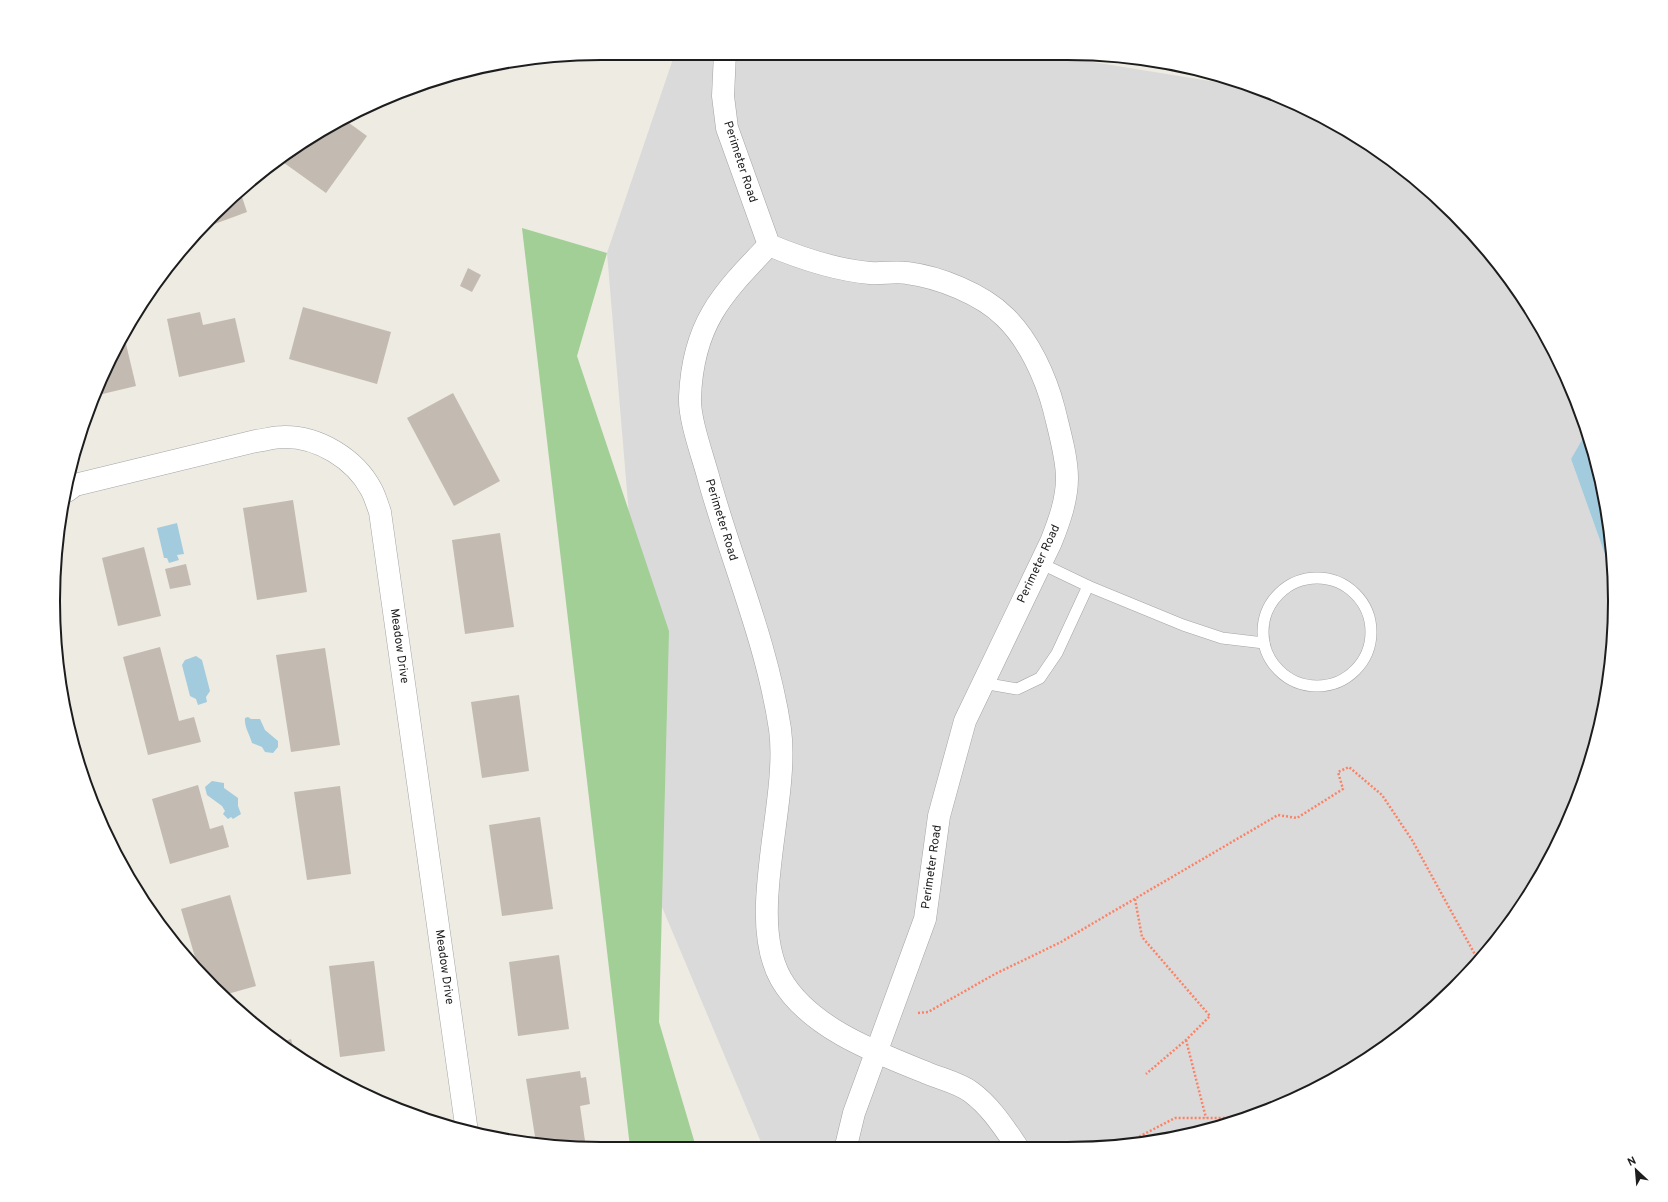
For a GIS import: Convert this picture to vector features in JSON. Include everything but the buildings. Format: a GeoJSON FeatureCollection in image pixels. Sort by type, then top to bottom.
{"type":"FeatureCollection","features":[{"type":"Feature","properties":{"kind":"street","name":"Perimeter Road"},"geometry":{"type":"LineString","coordinates":[[725,60],[722,96],[727,128],[769,245],[798,257],[828,264],[870,273],[906,273],[946,283],[977,296],[1005,316],[1027,345],[1048,386],[1060,433],[1067,478],[1061,517],[965,721],[939,816],[925,919],[854,1113],[847,1142]]}},
{"type":"Feature","properties":{"kind":"street","name":"Perimeter Road"},"geometry":{"type":"LineString","coordinates":[[769,245],[732,283],[713,310],[701,336],[693,366],[690,401],[717,511],[768,671],[780,732],[780,799],[768,881],[767,918],[770,954],[780,978],[795,999],[837,1033],[876,1052],[970,1091],[994,1114],[1014,1142]]}},
{"type":"Feature","properties":{"kind":"street","name":"Meadow Drive"},"geometry":{"type":"LineString","coordinates":[[72,487],[75,485],[256,441],[283,437],[311,441],[337,452],[358,470],[371,489],[380,512],[466,1125]]}},
{"type":"Feature","properties":{"kind":"lane"},"geometry":{"type":"LineString","coordinates":[[1040,563],[1088,586],[1183,625],[1222,638],[1264,643]]}},
{"type":"Feature","properties":{"kind":"lane"},"geometry":{"type":"LineString","coordinates":[[1316,577],[1335,580],[1351,589],[1364,603],[1371,621],[1372,638],[1367,654],[1358,669],[1344,679],[1328,685],[1311,686],[1295,681],[1280,672],[1270,659],[1264,643],[1264,624],[1269,606],[1281,591],[1298,581],[1316,577]]}},
{"type":"Feature","properties":{"kind":"lane"},"geometry":{"type":"LineString","coordinates":[[983,683],[1017,689],[1040,678],[1057,653],[1088,586]]}},
{"type":"Feature","properties":{"kind":"path"},"geometry":{"type":"LineString","coordinates":[[893,1007],[912,1014],[928,1012],[995,974],[1061,942],[1278,815],[1297,818],[1343,789],[1338,772],[1349,767],[1382,795],[1412,840],[1476,956]]}},
{"type":"Feature","properties":{"kind":"path"},"geometry":{"type":"LineString","coordinates":[[1135,899],[1142,937],[1210,1016],[1186,1040],[1146,1074]]}},
{"type":"Feature","properties":{"kind":"path"},"geometry":{"type":"LineString","coordinates":[[1186,1040],[1206,1118]]}},
{"type":"Feature","properties":{"kind":"path"},"geometry":{"type":"LineString","coordinates":[[1139,1137],[1175,1118],[1226,1118]]}},
{"type":"Feature","properties":{"kind":"shaded area"},"geometry":{"type":"Polygon","coordinates":[[[673,60],[1083,60],[1223,83],[1274,101],[1338,132],[1368,151],[1424,194],[1450,218],[1474,244],[1517,300],[1536,331],[1552,362],[1567,394],[1583,438],[1571,459],[1606,557],[1608,601],[1607,636],[1603,672],[1598,707],[1590,741],[1567,808],[1536,872],[1517,902],[1474,958],[1450,984],[1424,1008],[1368,1051],[1338,1070],[1274,1101],[1207,1124],[1173,1132],[1102,1141],[761,1142],[662,907],[607,253],[673,60]]]}},
{"type":"Feature","properties":{"kind":"green space"},"geometry":{"type":"Polygon","coordinates":[[[522,228],[607,253],[577,356],[669,631],[659,1022],[695,1142],[629,1142],[522,228]]]}},
{"type":"Feature","properties":{"kind":"water"},"geometry":{"type":"Polygon","coordinates":[[[1583,438],[1598,495],[1606,557],[1571,459],[1583,438]]]}},
{"type":"Feature","properties":{"kind":"water"},"geometry":{"type":"Polygon","coordinates":[[[177,523],[184,554],[177,555],[179,560],[169,563],[167,558],[164,558],[157,528],[177,523]]]}},
{"type":"Feature","properties":{"kind":"water"},"geometry":{"type":"Polygon","coordinates":[[[196,656],[202,660],[210,691],[206,697],[207,702],[198,705],[196,699],[190,696],[182,665],[185,660],[196,656]]]}},
{"type":"Feature","properties":{"kind":"water"},"geometry":{"type":"Polygon","coordinates":[[[248,717],[251,719],[260,719],[265,730],[278,741],[278,747],[273,753],[265,752],[262,747],[252,743],[245,725],[245,718],[248,717]]]}},
{"type":"Feature","properties":{"kind":"water"},"geometry":{"type":"Polygon","coordinates":[[[212,781],[224,783],[224,788],[238,798],[238,806],[241,814],[233,819],[231,817],[228,819],[223,814],[225,811],[222,806],[207,795],[205,787],[212,781]]]}}]}
